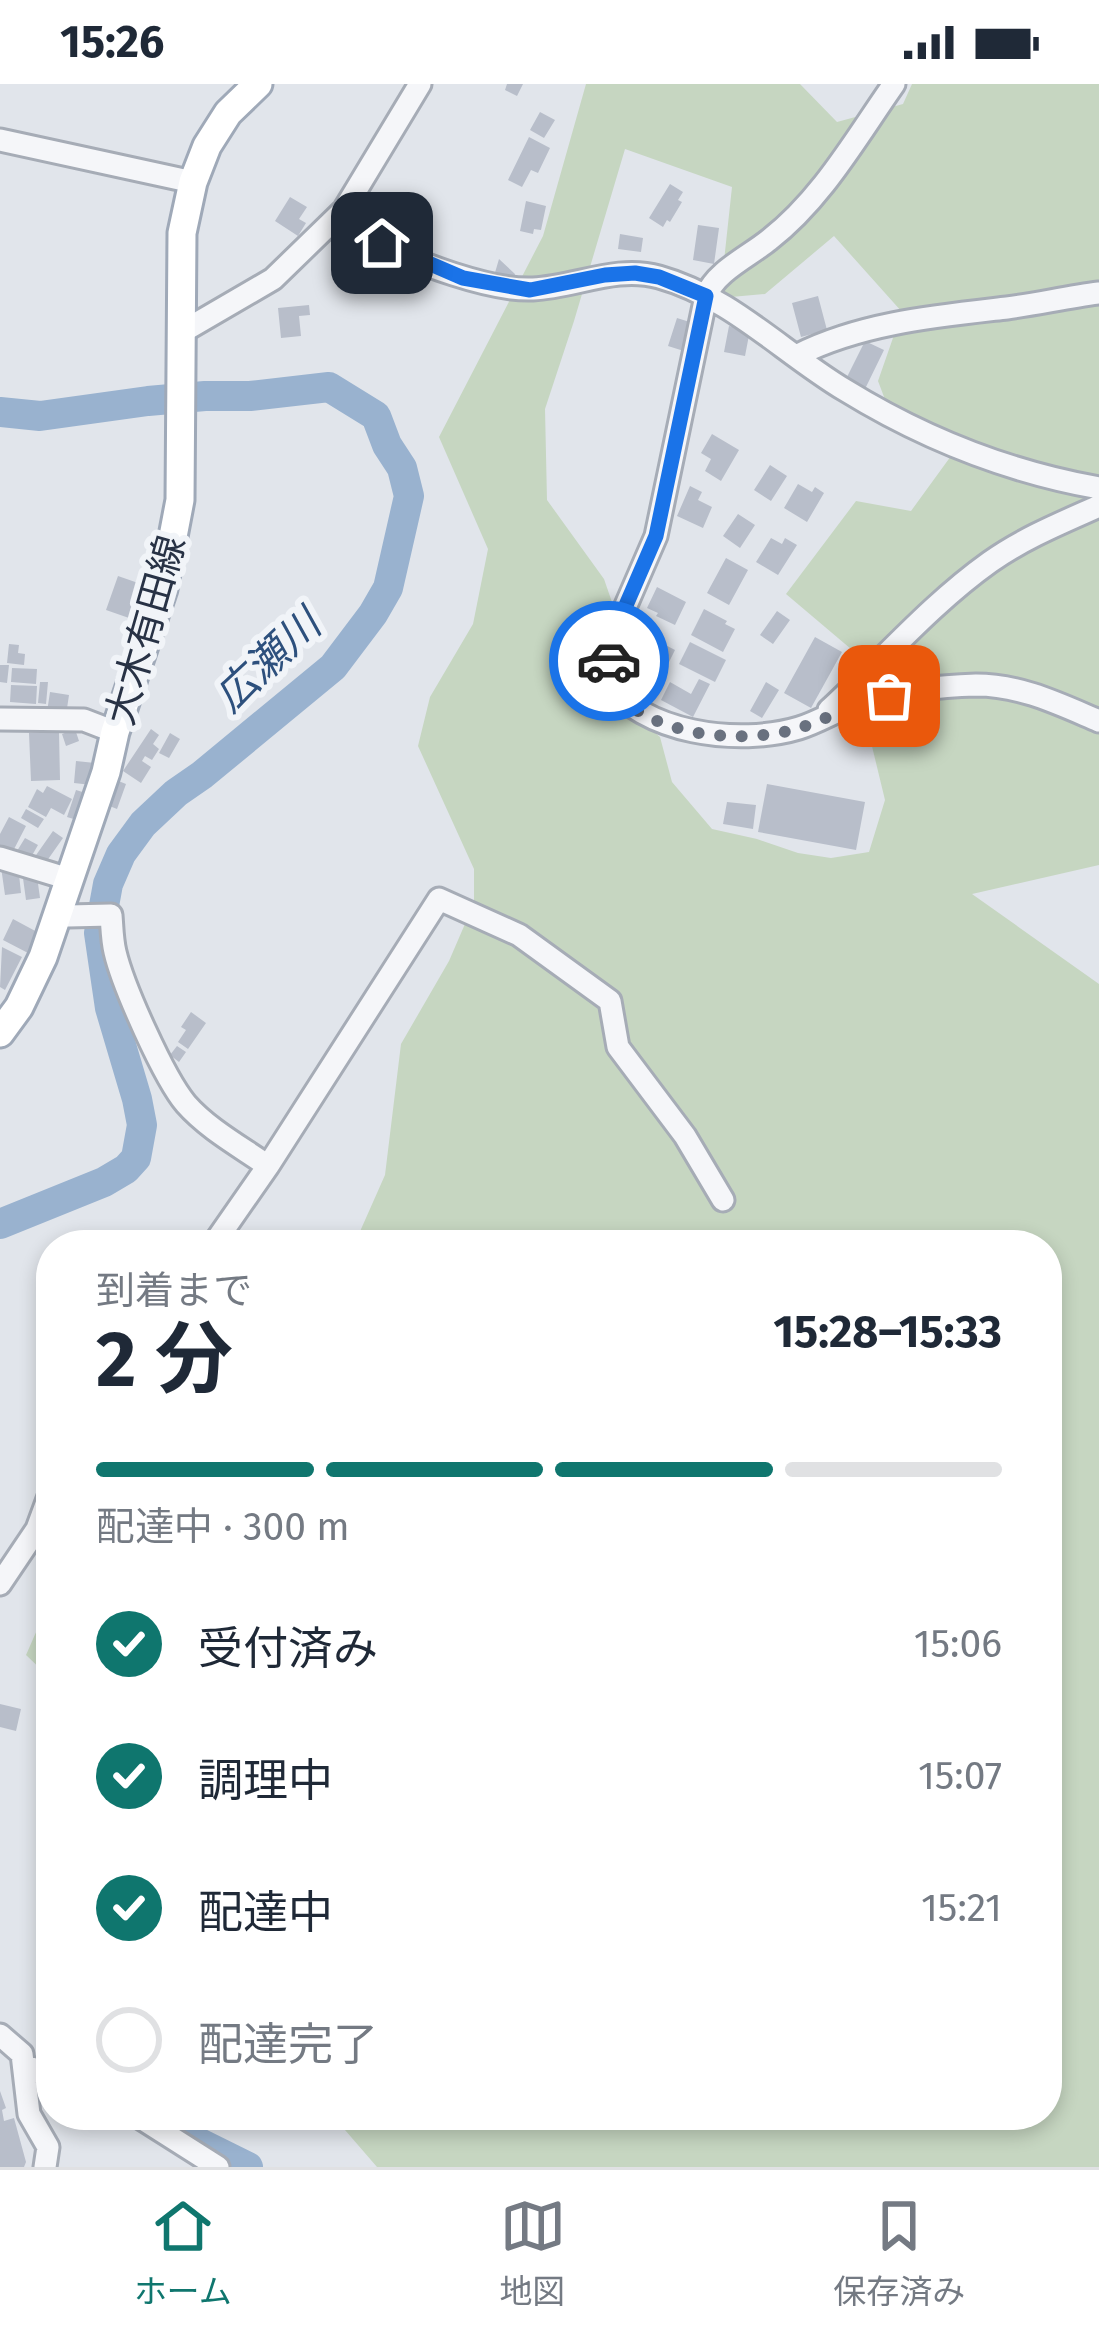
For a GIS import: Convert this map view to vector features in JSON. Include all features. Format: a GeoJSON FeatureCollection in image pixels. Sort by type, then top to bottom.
{"type":"FeatureCollection","features":[{"type":"Feature","properties":{"kind":"main road","name":"大木有田線"},"geometry":{"type":"LineString","coordinates":[[0,1033],[19,1007],[64,912],[70,879],[163,589],[180,500],[182,233],[207,146],[228,113],[258,84]]}},
{"type":"Feature","properties":{"kind":"street"},"geometry":{"type":"LineString","coordinates":[[182,332],[273,279],[344,210],[420,84]]}},
{"type":"Feature","properties":{"kind":"street"},"geometry":{"type":"LineString","coordinates":[[894,84],[811,201],[773,238],[711,283],[656,536],[617,626],[605,679],[615,694],[650,719],[699,731],[757,735],[796,729],[865,700],[978,685],[1034,693],[1099,721]]}},
{"type":"Feature","properties":{"kind":"street"},"geometry":{"type":"LineString","coordinates":[[0,140],[193,182]]}},
{"type":"Feature","properties":{"kind":"street"},"geometry":{"type":"LineString","coordinates":[[344,210],[382,243],[463,278],[530,290],[605,275],[659,277],[706,296],[842,389],[931,437],[995,462],[1099,488]]}},
{"type":"Feature","properties":{"kind":"street"},"geometry":{"type":"LineString","coordinates":[[798,355],[870,330],[1099,292]]}},
{"type":"Feature","properties":{"kind":"street"},"geometry":{"type":"LineString","coordinates":[[815,722],[988,563],[1032,536],[1099,506]]}},
{"type":"Feature","properties":{"kind":"street"},"geometry":{"type":"LineString","coordinates":[[0,719],[84,720],[116,732]]}},
{"type":"Feature","properties":{"kind":"street"},"geometry":{"type":"LineString","coordinates":[[0,858],[70,879]]}},
{"type":"Feature","properties":{"kind":"street"},"geometry":{"type":"LineString","coordinates":[[223,1230],[439,899],[520,935],[610,1001],[618,1047],[685,1136],[722,1200]]}},
{"type":"Feature","properties":{"kind":"street"},"geometry":{"type":"LineString","coordinates":[[64,912],[111,915],[115,955],[175,1088],[207,1123],[268,1166]]}},
{"type":"Feature","properties":{"kind":"street"},"geometry":{"type":"LineString","coordinates":[[0,1584],[36,1530]]}},
{"type":"Feature","properties":{"kind":"street"},"geometry":{"type":"LineString","coordinates":[[0,2035],[22,2054],[29,2114],[36,2126]]}},
{"type":"Feature","properties":{"kind":"street"},"geometry":{"type":"LineString","coordinates":[[24,2065],[36,2070]]}},
{"type":"Feature","properties":{"kind":"street"},"geometry":{"type":"LineString","coordinates":[[38,2130],[48,2147],[45,2167]]}},
{"type":"Feature","properties":{"kind":"street"},"geometry":{"type":"LineString","coordinates":[[160,2130],[218,2167]]}},
{"type":"Feature","properties":{"kind":"green space"},"geometry":{"type":"Polygon","coordinates":[[[586,84],[800,84],[837,122],[903,104],[912,84],[1099,84],[1099,865],[972,894],[1099,984],[1099,2167],[377,2167],[345,2130],[1062,2130],[1062,1230],[361,1230],[385,1175],[401,1044],[449,961],[474,903],[474,869],[418,746],[430,697],[473,624],[488,549],[439,437],[543,236],[586,84]],[[625,149],[545,409],[547,500],[604,579],[614,608],[595,681],[660,737],[672,782],[712,829],[831,858],[869,852],[885,800],[870,738],[877,671],[786,594],[856,501],[911,511],[951,456],[889,410],[878,381],[902,312],[834,236],[765,294],[720,298],[732,187],[625,149]]]}},
{"type":"Feature","properties":{"kind":"green space"},"geometry":{"type":"Polygon","coordinates":[[[36,1632],[36,1665],[26,1655],[36,1632]]]}},
{"type":"Feature","properties":{"kind":"building"},"geometry":{"type":"Polygon","coordinates":[[[507,84],[523,84],[517,96],[505,90],[507,84]]]}},
{"type":"Feature","properties":{"kind":"building"},"geometry":{"type":"Polygon","coordinates":[[[540,112],[555,120],[544,138],[530,130],[540,112]]]}},
{"type":"Feature","properties":{"kind":"building"},"geometry":{"type":"Polygon","coordinates":[[[529,137],[550,148],[538,173],[531,170],[522,187],[508,180],[529,137]]]}},
{"type":"Feature","properties":{"kind":"building"},"geometry":{"type":"Polygon","coordinates":[[[670,184],[683,192],[678,200],[682,202],[663,227],[649,218],[670,184]]]}},
{"type":"Feature","properties":{"kind":"building"},"geometry":{"type":"Polygon","coordinates":[[[290,197],[307,207],[299,219],[306,223],[298,236],[275,221],[290,197]]]}},
{"type":"Feature","properties":{"kind":"building"},"geometry":{"type":"Polygon","coordinates":[[[526,201],[546,206],[541,230],[534,229],[533,234],[520,231],[526,201]]]}},
{"type":"Feature","properties":{"kind":"building"},"geometry":{"type":"Polygon","coordinates":[[[698,225],[719,228],[714,264],[693,260],[698,225]]]}},
{"type":"Feature","properties":{"kind":"building"},"geometry":{"type":"Polygon","coordinates":[[[620,234],[643,238],[641,252],[618,249],[620,234]]]}},
{"type":"Feature","properties":{"kind":"building"},"geometry":{"type":"Polygon","coordinates":[[[499,259],[515,274],[513,282],[494,276],[499,259]]]}},
{"type":"Feature","properties":{"kind":"building"},"geometry":{"type":"Polygon","coordinates":[[[818,296],[827,330],[801,337],[792,303],[818,296]]]}},
{"type":"Feature","properties":{"kind":"building"},"geometry":{"type":"Polygon","coordinates":[[[309,305],[310,315],[299,316],[301,336],[281,338],[278,308],[309,305]]]}},
{"type":"Feature","properties":{"kind":"building"},"geometry":{"type":"Polygon","coordinates":[[[677,318],[696,324],[687,352],[668,346],[677,318]]]}},
{"type":"Feature","properties":{"kind":"building"},"geometry":{"type":"Polygon","coordinates":[[[729,326],[750,330],[745,356],[724,352],[729,326]]]}},
{"type":"Feature","properties":{"kind":"building"},"geometry":{"type":"Polygon","coordinates":[[[865,341],[884,350],[865,389],[846,379],[865,341]]]}},
{"type":"Feature","properties":{"kind":"building"},"geometry":{"type":"Polygon","coordinates":[[[712,434],[739,450],[721,481],[705,471],[711,459],[701,453],[712,434]]]}},
{"type":"Feature","properties":{"kind":"building"},"geometry":{"type":"Polygon","coordinates":[[[770,465],[787,476],[771,501],[754,490],[770,465]]]}},
{"type":"Feature","properties":{"kind":"building"},"geometry":{"type":"Polygon","coordinates":[[[798,484],[824,493],[807,522],[784,508],[798,484]]]}},
{"type":"Feature","properties":{"kind":"building"},"geometry":{"type":"Polygon","coordinates":[[[690,486],[702,492],[698,500],[712,507],[703,528],[677,516],[690,486]]]}},
{"type":"Feature","properties":{"kind":"building"},"geometry":{"type":"Polygon","coordinates":[[[738,514],[755,525],[740,548],[723,536],[738,514]]]}},
{"type":"Feature","properties":{"kind":"building"},"geometry":{"type":"Polygon","coordinates":[[[771,538],[782,544],[785,538],[797,545],[778,575],[756,562],[771,538]]]}},
{"type":"Feature","properties":{"kind":"building"},"geometry":{"type":"Polygon","coordinates":[[[726,558],[748,570],[729,605],[707,593],[726,558]]]}},
{"type":"Feature","properties":{"kind":"building"},"geometry":{"type":"Polygon","coordinates":[[[118,576],[141,584],[129,618],[106,610],[118,576]]]}},
{"type":"Feature","properties":{"kind":"building"},"geometry":{"type":"Polygon","coordinates":[[[657,587],[686,602],[675,625],[647,608],[657,587]]]}},
{"type":"Feature","properties":{"kind":"building"},"geometry":{"type":"Polygon","coordinates":[[[704,609],[735,629],[723,652],[691,635],[704,609]]]}},
{"type":"Feature","properties":{"kind":"building"},"geometry":{"type":"Polygon","coordinates":[[[777,611],[790,620],[773,644],[760,635],[777,611]]]}},
{"type":"Feature","properties":{"kind":"building"},"geometry":{"type":"Polygon","coordinates":[[[644,634],[675,650],[668,664],[637,648],[644,634]]]}},
{"type":"Feature","properties":{"kind":"building"},"geometry":{"type":"Polygon","coordinates":[[[815,637],[842,652],[811,708],[784,693],[815,637]]]}},
{"type":"Feature","properties":{"kind":"building"},"geometry":{"type":"Polygon","coordinates":[[[690,642],[726,660],[715,682],[679,664],[690,642]]]}},
{"type":"Feature","properties":{"kind":"building"},"geometry":{"type":"Polygon","coordinates":[[[9,644],[19,645],[18,653],[25,654],[24,665],[7,663],[9,644]]]}},
{"type":"Feature","properties":{"kind":"building"},"geometry":{"type":"Polygon","coordinates":[[[0,665],[9,665],[7,683],[0,682],[0,665]]]}},
{"type":"Feature","properties":{"kind":"building"},"geometry":{"type":"Polygon","coordinates":[[[12,668],[37,669],[36,684],[11,682],[12,668]]]}},
{"type":"Feature","properties":{"kind":"building"},"geometry":{"type":"Polygon","coordinates":[[[699,679],[710,684],[693,717],[661,700],[670,682],[691,694],[699,679]]]}},
{"type":"Feature","properties":{"kind":"building"},"geometry":{"type":"Polygon","coordinates":[[[40,682],[48,682],[46,704],[38,703],[40,682]]]}},
{"type":"Feature","properties":{"kind":"building"},"geometry":{"type":"Polygon","coordinates":[[[766,682],[779,690],[762,718],[750,711],[766,682]]]}},
{"type":"Feature","properties":{"kind":"building"},"geometry":{"type":"Polygon","coordinates":[[[11,685],[37,686],[36,704],[10,702],[11,685]]]}},
{"type":"Feature","properties":{"kind":"building"},"geometry":{"type":"Polygon","coordinates":[[[50,692],[69,695],[66,715],[47,712],[50,692]]]}},
{"type":"Feature","properties":{"kind":"building"},"geometry":{"type":"Polygon","coordinates":[[[75,729],[79,741],[66,746],[62,734],[75,729]]]}},
{"type":"Feature","properties":{"kind":"building"},"geometry":{"type":"Polygon","coordinates":[[[151,729],[159,735],[153,744],[159,749],[152,760],[145,756],[142,761],[151,767],[141,783],[123,771],[151,729]]]}},
{"type":"Feature","properties":{"kind":"building"},"geometry":{"type":"Polygon","coordinates":[[[59,732],[60,780],[31,781],[29,733],[59,732]]]}},
{"type":"Feature","properties":{"kind":"building"},"geometry":{"type":"Polygon","coordinates":[[[170,733],[180,739],[169,758],[159,753],[170,733]]]}},
{"type":"Feature","properties":{"kind":"building"},"geometry":{"type":"Polygon","coordinates":[[[76,761],[95,763],[92,785],[74,783],[76,761]]]}},
{"type":"Feature","properties":{"kind":"building"},"geometry":{"type":"Polygon","coordinates":[[[116,780],[126,784],[117,809],[107,805],[116,780]]]}},
{"type":"Feature","properties":{"kind":"building"},"geometry":{"type":"Polygon","coordinates":[[[767,784],[865,802],[856,850],[758,832],[767,784]]]}},
{"type":"Feature","properties":{"kind":"building"},"geometry":{"type":"Polygon","coordinates":[[[47,786],[72,799],[64,815],[51,808],[46,817],[28,807],[37,789],[43,793],[47,786]]]}},
{"type":"Feature","properties":{"kind":"building"},"geometry":{"type":"Polygon","coordinates":[[[76,790],[89,794],[80,821],[67,817],[76,790]]]}},
{"type":"Feature","properties":{"kind":"building"},"geometry":{"type":"Polygon","coordinates":[[[727,802],[756,805],[753,829],[723,824],[727,802]]]}},
{"type":"Feature","properties":{"kind":"building"},"geometry":{"type":"Polygon","coordinates":[[[26,809],[44,819],[38,828],[21,818],[26,809]]]}},
{"type":"Feature","properties":{"kind":"building"},"geometry":{"type":"Polygon","coordinates":[[[9,817],[26,826],[12,853],[0,846],[9,817]]]}},
{"type":"Feature","properties":{"kind":"building"},"geometry":{"type":"Polygon","coordinates":[[[53,831],[63,838],[44,865],[34,858],[53,831]]]}},
{"type":"Feature","properties":{"kind":"building"},"geometry":{"type":"Polygon","coordinates":[[[25,838],[38,845],[30,859],[17,851],[25,838]]]}},
{"type":"Feature","properties":{"kind":"building"},"geometry":{"type":"Polygon","coordinates":[[[18,865],[21,893],[5,895],[1,867],[18,865]]]}},
{"type":"Feature","properties":{"kind":"building"},"geometry":{"type":"Polygon","coordinates":[[[36,869],[40,898],[26,900],[22,871],[36,869]]]}},
{"type":"Feature","properties":{"kind":"building"},"geometry":{"type":"Polygon","coordinates":[[[13,919],[39,933],[28,953],[3,940],[13,919]]]}},
{"type":"Feature","properties":{"kind":"building"},"geometry":{"type":"Polygon","coordinates":[[[2,947],[22,957],[5,990],[0,987],[2,947]]]}},
{"type":"Feature","properties":{"kind":"building"},"geometry":{"type":"Polygon","coordinates":[[[191,1012],[206,1023],[188,1049],[178,1042],[191,1012]]]}},
{"type":"Feature","properties":{"kind":"building"},"geometry":{"type":"Polygon","coordinates":[[[177,1046],[186,1052],[179,1062],[170,1055],[177,1046]]]}},
{"type":"Feature","properties":{"kind":"building"},"geometry":{"type":"Polygon","coordinates":[[[0,1704],[21,1709],[16,1731],[0,1727],[0,1704]]]}},
{"type":"Feature","properties":{"kind":"building"},"geometry":{"type":"Polygon","coordinates":[[[0,2091],[6,2108],[2,2110],[4,2121],[14,2118],[24,2167],[0,2167],[0,2091]]]}},
{"type":"Feature","properties":{"kind":"waterway","name":"広瀬川"},"geometry":{"type":"LineString","coordinates":[[0,412],[40,416],[148,401],[329,387],[376,416],[402,468],[409,496],[388,588],[333,667],[143,824],[121,854],[108,884],[99,933],[110,1008],[142,1125],[136,1158],[104,1182],[0,1224]]}},
{"type":"Feature","properties":{"kind":"waterway"},"geometry":{"type":"LineString","coordinates":[[173,2130],[248,2167]]}},
{"type":"Feature","properties":{"kind":"way so far"},"geometry":{"type":"LineString","coordinates":[[609,661],[605,679],[615,694],[650,719],[699,731],[774,734],[865,700],[889,696]]}},
{"type":"Feature","properties":{"kind":"route"},"geometry":{"type":"LineString","coordinates":[[382,243],[463,278],[530,290],[635,273],[706,296],[656,536],[617,626],[609,661]]}}]}
